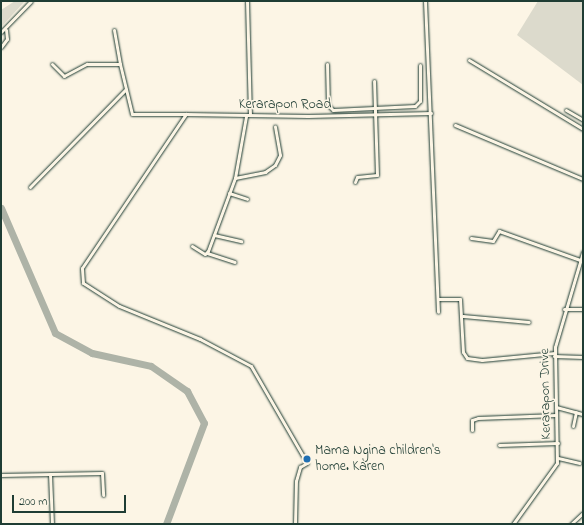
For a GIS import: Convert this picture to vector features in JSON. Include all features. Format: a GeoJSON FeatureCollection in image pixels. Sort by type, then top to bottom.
{"type":"FeatureCollection","features":[{"type":"Feature","properties":{"kind":"street"},"geometry":{"type":"LineString","coordinates":[[1,32],[6,30],[32,1]]}},
{"type":"Feature","properties":{"kind":"street"},"geometry":{"type":"LineString","coordinates":[[207,252],[235,178],[248,116],[247,1]]}},
{"type":"Feature","properties":{"kind":"street"},"geometry":{"type":"LineString","coordinates":[[425,1],[431,113],[438,312]]}},
{"type":"Feature","properties":{"kind":"street"},"geometry":{"type":"LineString","coordinates":[[1,47],[8,38],[6,30]]}},
{"type":"Feature","properties":{"kind":"street"},"geometry":{"type":"LineString","coordinates":[[30,187],[126,88],[114,30]]}},
{"type":"Feature","properties":{"kind":"street"},"geometry":{"type":"LineString","coordinates":[[469,60],[583,129]]}},
{"type":"Feature","properties":{"kind":"street"},"geometry":{"type":"LineString","coordinates":[[52,64],[64,76],[87,64],[120,64]]}},
{"type":"Feature","properties":{"kind":"street"},"geometry":{"type":"LineString","coordinates":[[327,64],[330,109],[418,105],[420,65]]}},
{"type":"Feature","properties":{"kind":"street"},"geometry":{"type":"LineString","coordinates":[[355,182],[357,177],[377,175],[374,81]]}},
{"type":"Feature","properties":{"kind":"street","name":"Kerarapon Road"},"geometry":{"type":"LineString","coordinates":[[126,88],[132,114],[248,116],[431,113]]}},
{"type":"Feature","properties":{"kind":"street"},"geometry":{"type":"LineString","coordinates":[[566,110],[583,120]]}},
{"type":"Feature","properties":{"kind":"street"},"geometry":{"type":"LineString","coordinates":[[186,114],[97,244],[81,272],[88,287],[124,309],[200,339],[251,366],[307,464],[300,468],[297,475],[295,524]]}},
{"type":"Feature","properties":{"kind":"street"},"geometry":{"type":"LineString","coordinates":[[455,125],[583,179]]}},
{"type":"Feature","properties":{"kind":"street"},"geometry":{"type":"LineString","coordinates":[[235,178],[265,172],[278,161],[275,126]]}},
{"type":"Feature","properties":{"kind":"street"},"geometry":{"type":"LineString","coordinates":[[229,193],[247,199]]}},
{"type":"Feature","properties":{"kind":"street"},"geometry":{"type":"LineString","coordinates":[[471,238],[493,241],[499,231],[580,260]]}},
{"type":"Feature","properties":{"kind":"street"},"geometry":{"type":"LineString","coordinates":[[214,235],[241,241]]}},
{"type":"Feature","properties":{"kind":"street"},"geometry":{"type":"LineString","coordinates":[[192,246],[234,262]]}},
{"type":"Feature","properties":{"kind":"street","name":"Kerarapon Drive"},"geometry":{"type":"LineString","coordinates":[[513,524],[552,474],[558,458],[555,354],[564,309],[583,252]]}},
{"type":"Feature","properties":{"kind":"street"},"geometry":{"type":"LineString","coordinates":[[438,299],[459,298],[463,316],[463,352],[470,359],[555,354],[583,357]]}},
{"type":"Feature","properties":{"kind":"street"},"geometry":{"type":"LineString","coordinates":[[564,309],[583,309]]}},
{"type":"Feature","properties":{"kind":"street"},"geometry":{"type":"LineString","coordinates":[[463,316],[529,322]]}},
{"type":"Feature","properties":{"kind":"street"},"geometry":{"type":"LineString","coordinates":[[556,407],[583,414]]}},
{"type":"Feature","properties":{"kind":"street"},"geometry":{"type":"LineString","coordinates":[[573,426],[576,412]]}},
{"type":"Feature","properties":{"kind":"street"},"geometry":{"type":"LineString","coordinates":[[472,430],[474,418],[556,416]]}},
{"type":"Feature","properties":{"kind":"street"},"geometry":{"type":"LineString","coordinates":[[499,445],[558,443]]}},
{"type":"Feature","properties":{"kind":"street"},"geometry":{"type":"LineString","coordinates":[[558,458],[579,462]]}},
{"type":"Feature","properties":{"kind":"street"},"geometry":{"type":"LineString","coordinates":[[1,475],[102,473],[103,495]]}},
{"type":"Feature","properties":{"kind":"street"},"geometry":{"type":"LineString","coordinates":[[50,474],[52,524]]}},
{"type":"Feature","properties":{"kind":"street"},"geometry":{"type":"LineString","coordinates":[[571,524],[583,513]]}},
{"type":"Feature","properties":{"kind":"shaded area"},"geometry":{"type":"Polygon","coordinates":[[[15,1],[25,1],[1,27],[1,10],[15,1]]]}},
{"type":"Feature","properties":{"kind":"shaded area"},"geometry":{"type":"Polygon","coordinates":[[[538,1],[583,1],[583,85],[517,35],[538,1]]]}},
{"type":"Feature","properties":{"kind":"waterway"},"geometry":{"type":"LineString","coordinates":[[1,208],[55,333],[92,353],[151,366],[187,391],[204,423],[166,524]]}},
{"type":"Feature","properties":{"kind":"place","name":"Mama Ngina children's home. Karen"},"geometry":{"type":"Point","coordinates":[307,459]}}]}
